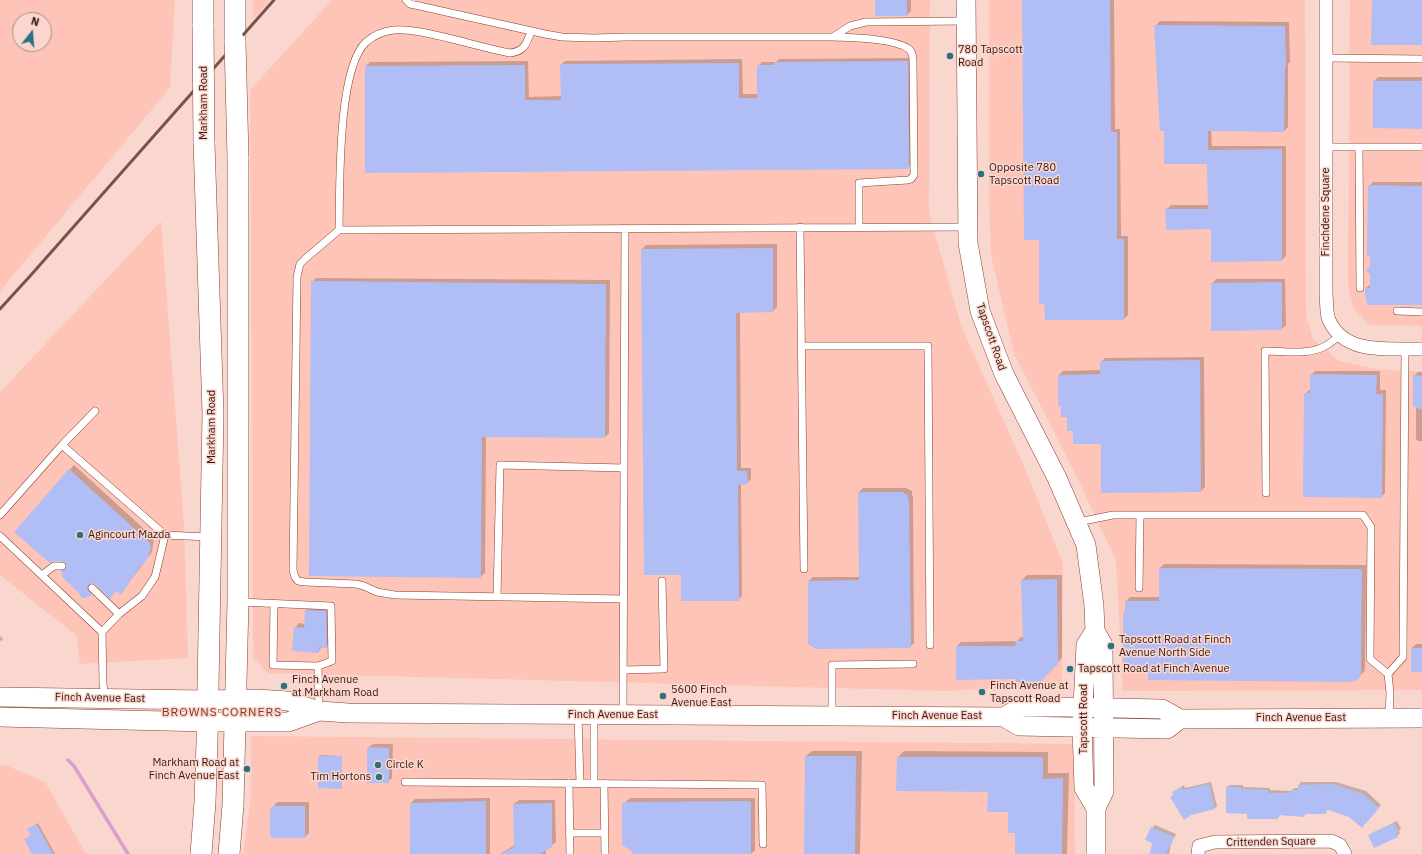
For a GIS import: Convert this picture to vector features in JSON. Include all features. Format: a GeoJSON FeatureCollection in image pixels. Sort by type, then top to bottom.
{"type":"FeatureCollection","features":[{"type":"Feature","properties":{"kind":"main road","name":"Markham Road"},"geometry":{"type":"LineString","coordinates":[[201,854],[206,802],[213,414],[204,142],[203,0]]}},
{"type":"Feature","properties":{"kind":"main road"},"geometry":{"type":"LineString","coordinates":[[229,854],[233,805],[238,602],[238,157],[235,0]]}},
{"type":"Feature","properties":{"kind":"main road","name":"Tapscott Road"},"geometry":{"type":"LineString","coordinates":[[966,0],[968,243],[980,311],[1004,374],[1057,478],[1086,545],[1094,606],[1095,631],[1103,645],[1104,791],[1096,808],[1096,854]]}},
{"type":"Feature","properties":{"kind":"main road","name":"Tapscott Road"},"geometry":{"type":"LineString","coordinates":[[1095,631],[1086,645],[1082,727],[1084,788],[1096,808]]}},
{"type":"Feature","properties":{"kind":"main road","name":"Finch Avenue East"},"geometry":{"type":"LineString","coordinates":[[0,697],[207,700],[256,699],[288,701],[319,711],[348,713],[1004,717],[1020,726],[1104,728],[1167,729],[1180,719]]}},
{"type":"Feature","properties":{"kind":"main road","name":"Finch Avenue East"},"geometry":{"type":"LineString","coordinates":[[1004,717],[1021,707],[1083,707],[1162,709],[1180,719],[1422,718]]}},
{"type":"Feature","properties":{"kind":"main road","name":"Finch Avenue East"},"geometry":{"type":"LineString","coordinates":[[0,717],[207,722],[288,722],[319,711]]}},
{"type":"Feature","properties":{"kind":"street","name":"Finchdene Square"},"geometry":{"type":"LineString","coordinates":[[1326,0],[1326,296],[1328,318],[1334,329],[1350,342],[1367,348],[1422,349]]}},
{"type":"Feature","properties":{"kind":"street","name":"Crittenden Square"},"geometry":{"type":"LineString","coordinates":[[1198,854],[1199,846],[1215,842],[1331,841],[1340,845],[1345,854]]}},
{"type":"Feature","properties":{"kind":"lane"},"geometry":{"type":"LineString","coordinates":[[406,0],[410,4],[531,32],[562,37],[833,37],[890,42],[910,49],[913,60],[914,175],[908,180],[859,183],[858,227]]}},
{"type":"Feature","properties":{"kind":"lane"},"geometry":{"type":"LineString","coordinates":[[833,37],[857,23],[966,21]]}},
{"type":"Feature","properties":{"kind":"lane"},"geometry":{"type":"LineString","coordinates":[[339,230],[341,142],[344,112],[349,81],[354,63],[359,52],[366,43],[377,35],[393,30],[410,31],[510,53],[518,52],[522,49],[531,32]]}},
{"type":"Feature","properties":{"kind":"lane"},"geometry":{"type":"LineString","coordinates":[[1326,58],[1422,59]]}},
{"type":"Feature","properties":{"kind":"lane"},"geometry":{"type":"LineString","coordinates":[[1326,146],[1422,147]]}},
{"type":"Feature","properties":{"kind":"lane"},"geometry":{"type":"LineString","coordinates":[[1359,147],[1360,288]]}},
{"type":"Feature","properties":{"kind":"lane"},"geometry":{"type":"LineString","coordinates":[[623,599],[395,595],[378,592],[356,584],[305,582],[298,580],[295,577],[293,570],[298,270],[300,264],[339,230],[968,226]]}},
{"type":"Feature","properties":{"kind":"lane"},"geometry":{"type":"LineString","coordinates":[[800,227],[804,569]]}},
{"type":"Feature","properties":{"kind":"lane"},"geometry":{"type":"LineString","coordinates":[[623,715],[624,228]]}},
{"type":"Feature","properties":{"kind":"lane"},"geometry":{"type":"LineString","coordinates":[[1397,311],[1422,312]]}},
{"type":"Feature","properties":{"kind":"lane"},"geometry":{"type":"LineString","coordinates":[[1266,493],[1265,350],[1304,351],[1318,349],[1327,345],[1340,334]]}},
{"type":"Feature","properties":{"kind":"lane"},"geometry":{"type":"LineString","coordinates":[[801,346],[928,346],[930,645]]}},
{"type":"Feature","properties":{"kind":"lane"},"geometry":{"type":"LineString","coordinates":[[1388,674],[1403,657],[1405,348]]}},
{"type":"Feature","properties":{"kind":"lane"},"geometry":{"type":"LineString","coordinates":[[0,515],[62,445],[95,411]]}},
{"type":"Feature","properties":{"kind":"lane"},"geometry":{"type":"LineString","coordinates":[[62,445],[165,536],[211,537]]}},
{"type":"Feature","properties":{"kind":"lane"},"geometry":{"type":"LineString","coordinates":[[497,596],[500,465],[624,468]]}},
{"type":"Feature","properties":{"kind":"lane"},"geometry":{"type":"LineString","coordinates":[[1076,522],[1113,515],[1140,514],[1364,515],[1371,527],[1370,659],[1388,674],[1390,693],[1389,718]]}},
{"type":"Feature","properties":{"kind":"lane"},"geometry":{"type":"LineString","coordinates":[[1140,514],[1140,588]]}},
{"type":"Feature","properties":{"kind":"lane"},"geometry":{"type":"LineString","coordinates":[[0,536],[102,632]]}},
{"type":"Feature","properties":{"kind":"lane"},"geometry":{"type":"LineString","coordinates":[[105,698],[103,684],[102,632],[119,614],[142,596],[155,577],[165,536]]}},
{"type":"Feature","properties":{"kind":"lane"},"geometry":{"type":"LineString","coordinates":[[42,575],[54,566],[62,566]]}},
{"type":"Feature","properties":{"kind":"lane"},"geometry":{"type":"LineString","coordinates":[[623,670],[664,669],[662,581]]}},
{"type":"Feature","properties":{"kind":"lane"},"geometry":{"type":"LineString","coordinates":[[92,588],[119,614]]}},
{"type":"Feature","properties":{"kind":"lane"},"geometry":{"type":"LineString","coordinates":[[238,602],[331,606],[332,661],[318,666],[273,665],[274,604]]}},
{"type":"Feature","properties":{"kind":"lane"},"geometry":{"type":"LineString","coordinates":[[832,716],[832,665],[913,664]]}},
{"type":"Feature","properties":{"kind":"lane"},"geometry":{"type":"LineString","coordinates":[[318,666],[319,711]]}},
{"type":"Feature","properties":{"kind":"lane"},"geometry":{"type":"LineString","coordinates":[[580,783],[586,715]]}},
{"type":"Feature","properties":{"kind":"lane"},"geometry":{"type":"LineString","coordinates":[[586,715],[594,783]]}},
{"type":"Feature","properties":{"kind":"lane"},"geometry":{"type":"LineString","coordinates":[[405,782],[762,785],[763,844]]}},
{"type":"Feature","properties":{"kind":"lane"},"geometry":{"type":"LineString","coordinates":[[569,783],[570,854]]}},
{"type":"Feature","properties":{"kind":"lane"},"geometry":{"type":"LineString","coordinates":[[604,783],[605,854]]}},
{"type":"Feature","properties":{"kind":"lane"},"geometry":{"type":"LineString","coordinates":[[569,833],[604,833]]}},
{"type":"Feature","properties":{"kind":"shaded area"},"geometry":{"type":"Polygon","coordinates":[[[0,0],[175,0],[170,88],[0,291],[0,0]]]}},
{"type":"Feature","properties":{"kind":"shaded area"},"geometry":{"type":"Polygon","coordinates":[[[253,0],[270,0],[253,19],[253,0]]]}},
{"type":"Feature","properties":{"kind":"shaded area"},"geometry":{"type":"Polygon","coordinates":[[[332,0],[930,0],[929,213],[962,328],[1025,468],[1063,563],[1062,685],[946,691],[268,673],[253,658],[250,90],[332,0]]]}},
{"type":"Feature","properties":{"kind":"shaded area"},"geometry":{"type":"Polygon","coordinates":[[[989,0],[1305,0],[1306,314],[1313,339],[1339,361],[1382,370],[1422,371],[1422,690],[1123,691],[1116,560],[1073,469],[1014,354],[991,255],[989,203],[989,0]]]}},
{"type":"Feature","properties":{"kind":"shaded area"},"geometry":{"type":"Polygon","coordinates":[[[1350,0],[1422,0],[1422,326],[1370,325],[1353,308],[1348,282],[1350,0]]]}},
{"type":"Feature","properties":{"kind":"shaded area"},"geometry":{"type":"Polygon","coordinates":[[[161,221],[184,525],[188,658],[80,664],[77,636],[0,575],[0,393],[161,221]]]}},
{"type":"Feature","properties":{"kind":"shaded area"},"geometry":{"type":"Polygon","coordinates":[[[251,736],[1074,744],[1075,854],[243,854],[251,797],[251,736]]]}},
{"type":"Feature","properties":{"kind":"shaded area"},"geometry":{"type":"Polygon","coordinates":[[[3,764],[45,782],[86,854],[0,854],[0,765],[3,764]]]}},
{"type":"Feature","properties":{"kind":"building"},"geometry":{"type":"Polygon","coordinates":[[[875,0],[907,0],[907,16],[875,16],[875,0]]]}},
{"type":"Feature","properties":{"kind":"building"},"geometry":{"type":"Polygon","coordinates":[[[1022,0],[1110,0],[1111,132],[1117,132],[1117,239],[1124,239],[1124,320],[1045,320],[1044,304],[1039,304],[1039,240],[1024,240],[1022,0]]]}},
{"type":"Feature","properties":{"kind":"building"},"geometry":{"type":"Polygon","coordinates":[[[1372,0],[1422,0],[1422,45],[1371,45],[1372,0]]]}},
{"type":"Feature","properties":{"kind":"building"},"geometry":{"type":"Polygon","coordinates":[[[1154,25],[1285,26],[1286,67],[1284,132],[1208,131],[1208,150],[1282,149],[1282,261],[1211,262],[1211,229],[1166,230],[1165,209],[1208,209],[1207,164],[1164,164],[1164,131],[1160,131],[1154,25]]]}},
{"type":"Feature","properties":{"kind":"building"},"geometry":{"type":"Polygon","coordinates":[[[908,61],[909,169],[365,173],[365,66],[525,65],[525,100],[561,100],[560,64],[739,63],[739,98],[757,98],[757,65],[774,65],[774,62],[908,61]]]}},
{"type":"Feature","properties":{"kind":"building"},"geometry":{"type":"Polygon","coordinates":[[[1373,81],[1422,81],[1422,129],[1373,128],[1373,81]]]}},
{"type":"Feature","properties":{"kind":"building"},"geometry":{"type":"Polygon","coordinates":[[[1368,185],[1422,186],[1422,305],[1368,305],[1365,296],[1365,288],[1370,288],[1370,274],[1366,271],[1370,266],[1370,257],[1367,255],[1368,185]]]}},
{"type":"Feature","properties":{"kind":"building"},"geometry":{"type":"Polygon","coordinates":[[[773,248],[773,312],[736,313],[737,471],[747,471],[748,484],[738,485],[739,601],[681,601],[681,575],[644,575],[641,249],[773,248]]]}},
{"type":"Feature","properties":{"kind":"building"},"geometry":{"type":"Polygon","coordinates":[[[311,281],[606,284],[605,438],[482,437],[481,578],[309,576],[311,281]]]}},
{"type":"Feature","properties":{"kind":"building"},"geometry":{"type":"Polygon","coordinates":[[[1282,282],[1282,330],[1211,331],[1211,283],[1282,282]]]}},
{"type":"Feature","properties":{"kind":"building"},"geometry":{"type":"Polygon","coordinates":[[[1200,360],[1201,492],[1101,493],[1101,444],[1073,444],[1073,431],[1067,431],[1067,417],[1061,417],[1061,406],[1058,406],[1058,375],[1100,374],[1100,361],[1200,360]]]}},
{"type":"Feature","properties":{"kind":"building"},"geometry":{"type":"Polygon","coordinates":[[[1310,374],[1377,375],[1376,394],[1383,394],[1382,498],[1303,497],[1304,393],[1310,393],[1310,374]]]}},
{"type":"Feature","properties":{"kind":"building"},"geometry":{"type":"Polygon","coordinates":[[[1413,375],[1422,376],[1422,410],[1413,406],[1413,375]]]}},
{"type":"Feature","properties":{"kind":"building","name":"Agincourt Mazda"},"geometry":{"type":"Polygon","coordinates":[[[69,469],[150,543],[151,548],[144,564],[141,565],[121,595],[116,591],[110,599],[95,584],[91,583],[88,585],[87,589],[92,595],[82,598],[78,592],[62,577],[62,573],[60,571],[66,568],[67,566],[65,562],[54,561],[50,563],[14,532],[69,469]]]}},
{"type":"Feature","properties":{"kind":"building"},"geometry":{"type":"Polygon","coordinates":[[[858,492],[902,492],[908,495],[911,648],[816,649],[808,644],[808,581],[859,580],[858,492]]]}},
{"type":"Feature","properties":{"kind":"building"},"geometry":{"type":"Polygon","coordinates":[[[1159,568],[1362,569],[1360,677],[1351,682],[1148,680],[1148,669],[1128,668],[1125,667],[1123,663],[1123,613],[1125,613],[1125,601],[1159,601],[1159,568]]]}},
{"type":"Feature","properties":{"kind":"building"},"geometry":{"type":"Polygon","coordinates":[[[1057,579],[1058,664],[1040,682],[1016,682],[1016,679],[956,680],[956,646],[1016,646],[1015,641],[1023,641],[1021,580],[1057,579]]]}},
{"type":"Feature","properties":{"kind":"building"},"geometry":{"type":"Polygon","coordinates":[[[305,610],[326,611],[327,648],[319,647],[319,653],[292,651],[294,627],[304,628],[305,610]]]}},
{"type":"Feature","properties":{"kind":"building"},"geometry":{"type":"Polygon","coordinates":[[[1411,648],[1422,648],[1422,672],[1411,672],[1411,648]]]}},
{"type":"Feature","properties":{"kind":"building","name":"Circle K"},"geometry":{"type":"Polygon","coordinates":[[[367,747],[389,748],[389,783],[367,783],[367,747]]]}},
{"type":"Feature","properties":{"kind":"building"},"geometry":{"type":"Polygon","coordinates":[[[318,756],[342,756],[342,789],[318,788],[318,756]]]}},
{"type":"Feature","properties":{"kind":"building"},"geometry":{"type":"Polygon","coordinates":[[[805,756],[856,756],[855,854],[804,854],[805,756]]]}},
{"type":"Feature","properties":{"kind":"building"},"geometry":{"type":"Polygon","coordinates":[[[897,757],[1043,757],[1043,779],[1063,778],[1062,854],[1015,854],[1015,833],[1008,833],[1008,812],[987,812],[988,792],[896,791],[897,757]]]}},
{"type":"Feature","properties":{"kind":"building"},"geometry":{"type":"Polygon","coordinates":[[[1209,784],[1215,809],[1191,815],[1184,820],[1170,797],[1173,795],[1172,792],[1181,787],[1183,790],[1209,784]]]}},
{"type":"Feature","properties":{"kind":"building"},"geometry":{"type":"Polygon","coordinates":[[[1333,784],[1363,794],[1379,808],[1362,828],[1349,817],[1326,809],[1326,814],[1304,814],[1304,817],[1278,815],[1278,819],[1247,819],[1247,814],[1226,813],[1226,787],[1268,790],[1268,793],[1290,793],[1290,790],[1298,790],[1298,785],[1333,784]]]}},
{"type":"Feature","properties":{"kind":"building"},"geometry":{"type":"Polygon","coordinates":[[[486,801],[486,854],[410,854],[410,803],[486,801]]]}},
{"type":"Feature","properties":{"kind":"building"},"geometry":{"type":"Polygon","coordinates":[[[751,802],[751,854],[632,854],[632,851],[622,845],[622,803],[751,802]]]}},
{"type":"Feature","properties":{"kind":"building"},"geometry":{"type":"Polygon","coordinates":[[[552,803],[552,847],[540,854],[501,854],[514,847],[513,804],[552,803]]]}},
{"type":"Feature","properties":{"kind":"building"},"geometry":{"type":"Polygon","coordinates":[[[272,806],[305,806],[305,838],[272,838],[272,836],[270,836],[270,809],[272,809],[272,806]]]}},
{"type":"Feature","properties":{"kind":"building"},"geometry":{"type":"Polygon","coordinates":[[[1394,823],[1399,832],[1396,833],[1398,837],[1374,848],[1368,835],[1394,823]]]}},
{"type":"Feature","properties":{"kind":"building"},"geometry":{"type":"Polygon","coordinates":[[[36,824],[53,854],[32,854],[24,839],[31,835],[27,829],[36,824]]]}},
{"type":"Feature","properties":{"kind":"building"},"geometry":{"type":"Polygon","coordinates":[[[1151,827],[1174,837],[1166,854],[1150,854],[1152,843],[1145,840],[1151,827]]]}},
{"type":"Feature","properties":{"kind":"waterway"},"geometry":{"type":"LineString","coordinates":[[68,760],[74,766],[128,854]]}},
{"type":"Feature","properties":{"kind":"railway"},"geometry":{"type":"LineString","coordinates":[[0,309],[274,0]]}},
{"type":"Feature","properties":{"kind":"place","name":"780 Tapscott Road"},"geometry":{"type":"Point","coordinates":[950,56]}},
{"type":"Feature","properties":{"kind":"place","name":"Opposite 780 Tapscott Road"},"geometry":{"type":"Point","coordinates":[981,174]}},
{"type":"Feature","properties":{"kind":"place","name":"Agincourt Mazda"},"geometry":{"type":"Point","coordinates":[80,535]}},
{"type":"Feature","properties":{"kind":"place","name":"Tapscott Road at Finch Avenue North Side"},"geometry":{"type":"Point","coordinates":[1111,646]}},
{"type":"Feature","properties":{"kind":"place","name":"Tapscott Road at Finch Avenue"},"geometry":{"type":"Point","coordinates":[1070,669]}},
{"type":"Feature","properties":{"kind":"place","name":"Finch Avenue at Markham Road"},"geometry":{"type":"Point","coordinates":[284,686]}},
{"type":"Feature","properties":{"kind":"place","name":"Finch Avenue at Tapscott Road"},"geometry":{"type":"Point","coordinates":[982,692]}},
{"type":"Feature","properties":{"kind":"place","name":"5600 Finch Avenue East"},"geometry":{"type":"Point","coordinates":[663,696]}},
{"type":"Feature","properties":{"kind":"place","name":"Circle K"},"geometry":{"type":"Point","coordinates":[378,765]}},
{"type":"Feature","properties":{"kind":"place","name":"Markham Road at Finch Avenue East"},"geometry":{"type":"Point","coordinates":[247,769]}},
{"type":"Feature","properties":{"kind":"place","name":"Tim Hortons"},"geometry":{"type":"Point","coordinates":[379,777]}},
{"type":"Feature","properties":{"kind":"district","name":"BROWNS CORNERS"},"geometry":{"type":"Point","coordinates":[222,713]}}]}
